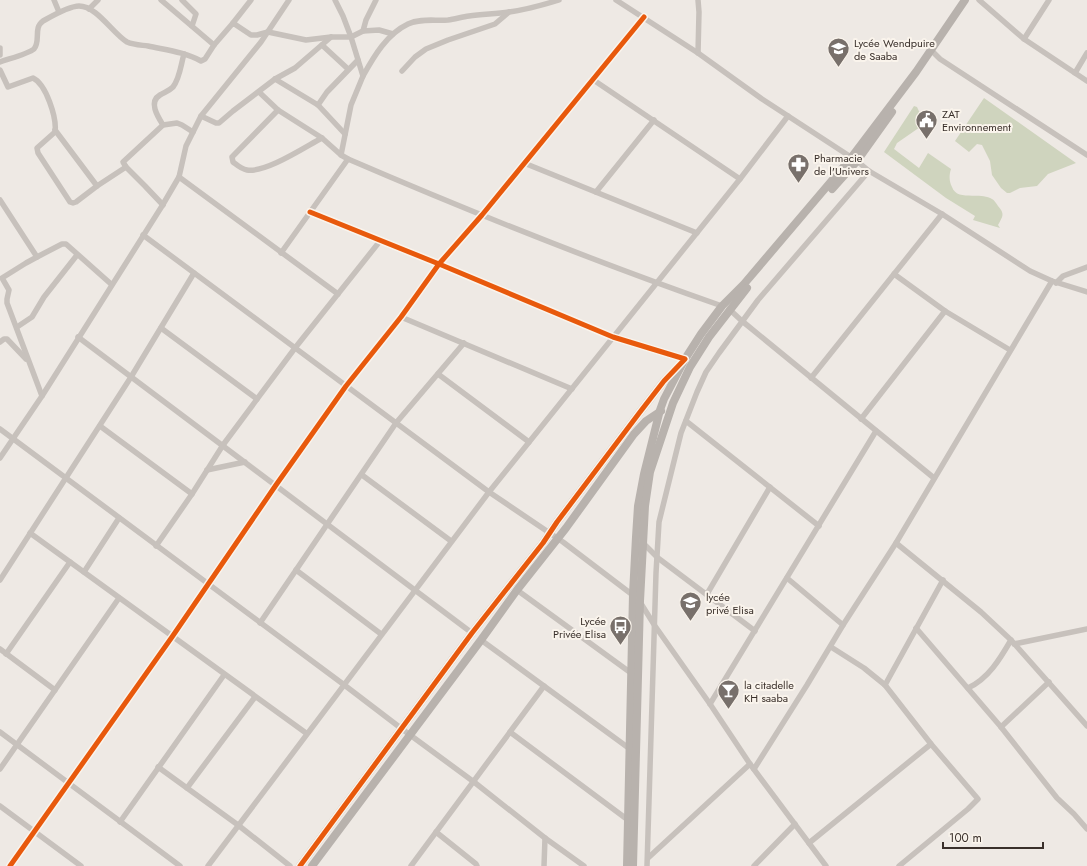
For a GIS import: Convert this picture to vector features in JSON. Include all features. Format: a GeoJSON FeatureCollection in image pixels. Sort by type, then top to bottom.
{"type":"FeatureCollection","features":[{"type":"Feature","properties":{"kind":"street"},"geometry":{"type":"LineString","coordinates":[[54,0],[59,12]]}},
{"type":"Feature","properties":{"kind":"street"},"geometry":{"type":"LineString","coordinates":[[89,9],[98,0]]}},
{"type":"Feature","properties":{"kind":"street"},"geometry":{"type":"LineString","coordinates":[[161,0],[214,45]]}},
{"type":"Feature","properties":{"kind":"street"},"geometry":{"type":"LineString","coordinates":[[182,0],[193,9],[196,14],[192,26]]}},
{"type":"Feature","properties":{"kind":"street"},"geometry":{"type":"LineString","coordinates":[[0,62],[32,50],[37,44],[39,25],[59,12],[80,6],[89,9],[108,23],[128,42],[136,45],[184,54],[203,60],[251,0]]}},
{"type":"Feature","properties":{"kind":"street"},"geometry":{"type":"LineString","coordinates":[[0,458],[42,396],[163,205],[179,177],[186,146],[201,116],[268,32],[288,0]]}},
{"type":"Feature","properties":{"kind":"street"},"geometry":{"type":"LineString","coordinates":[[335,0],[351,37],[363,76]]}},
{"type":"Feature","properties":{"kind":"street"},"geometry":{"type":"LineString","coordinates":[[362,31],[376,0]]}},
{"type":"Feature","properties":{"kind":"street"},"geometry":{"type":"LineString","coordinates":[[341,155],[351,105],[363,76],[383,44],[393,34],[409,24],[418,21],[448,20],[469,16],[510,12],[540,6],[559,0]]}},
{"type":"Feature","properties":{"kind":"street"},"geometry":{"type":"LineString","coordinates":[[616,0],[698,53],[869,171],[942,214],[1030,271],[1054,282],[1087,292]]}},
{"type":"Feature","properties":{"kind":"street"},"geometry":{"type":"LineString","coordinates":[[698,0],[698,53]]}},
{"type":"Feature","properties":{"kind":"street"},"geometry":{"type":"LineString","coordinates":[[627,866],[633,594],[638,506],[644,474],[664,399],[685,359],[701,334],[793,234],[854,160],[933,52],[966,0]]}},
{"type":"Feature","properties":{"kind":"street"},"geometry":{"type":"LineString","coordinates":[[854,160],[966,0]]}},
{"type":"Feature","properties":{"kind":"street"},"geometry":{"type":"LineString","coordinates":[[979,0],[1024,39],[1087,81]]}},
{"type":"Feature","properties":{"kind":"street"},"geometry":{"type":"LineString","coordinates":[[1024,39],[1049,0]]}},
{"type":"Feature","properties":{"kind":"street"},"geometry":{"type":"LineString","coordinates":[[402,70],[415,57],[426,49],[495,24],[510,12]]}},
{"type":"Feature","properties":{"kind":"street"},"geometry":{"type":"LineString","coordinates":[[10,866],[346,386],[401,317],[439,264],[482,215],[644,17]]}},
{"type":"Feature","properties":{"kind":"street"},"geometry":{"type":"LineString","coordinates":[[233,23],[251,35],[268,32],[306,40],[331,37],[351,37],[362,31],[378,30],[393,34]]}},
{"type":"Feature","properties":{"kind":"street"},"geometry":{"type":"LineString","coordinates":[[201,116],[219,123],[275,79],[295,68],[331,37]]}},
{"type":"Feature","properties":{"kind":"street"},"geometry":{"type":"LineString","coordinates":[[322,45],[348,69]]}},
{"type":"Feature","properties":{"kind":"street"},"geometry":{"type":"LineString","coordinates":[[0,48],[0,55]]}},
{"type":"Feature","properties":{"kind":"street"},"geometry":{"type":"LineString","coordinates":[[933,52],[940,59],[1087,155]]}},
{"type":"Feature","properties":{"kind":"street"},"geometry":{"type":"LineString","coordinates":[[1075,73],[1087,53]]}},
{"type":"Feature","properties":{"kind":"street"},"geometry":{"type":"LineString","coordinates":[[163,125],[157,116],[154,103],[156,98],[173,87],[177,80],[184,54]]}},
{"type":"Feature","properties":{"kind":"street"},"geometry":{"type":"LineString","coordinates":[[318,105],[327,92],[358,60]]}},
{"type":"Feature","properties":{"kind":"street"},"geometry":{"type":"LineString","coordinates":[[0,70],[8,88],[31,78],[35,78],[37,80],[51,105],[55,130],[98,186]]}},
{"type":"Feature","properties":{"kind":"street"},"geometry":{"type":"LineString","coordinates":[[275,79],[318,105],[345,134]]}},
{"type":"Feature","properties":{"kind":"street"},"geometry":{"type":"LineString","coordinates":[[592,79],[740,179]]}},
{"type":"Feature","properties":{"kind":"street"},"geometry":{"type":"LineString","coordinates":[[259,92],[278,110],[322,138],[341,155],[348,159],[482,215],[656,283],[726,308],[934,478]]}},
{"type":"Feature","properties":{"kind":"street"},"geometry":{"type":"LineString","coordinates":[[278,110],[232,157],[233,162],[248,170],[266,166],[288,157],[322,138]]}},
{"type":"Feature","properties":{"kind":"street"},"geometry":{"type":"LineString","coordinates":[[208,866],[306,733],[488,492],[697,233],[788,116]]}},
{"type":"Feature","properties":{"kind":"street"},"geometry":{"type":"LineString","coordinates":[[596,192],[654,120]]}},
{"type":"Feature","properties":{"kind":"street"},"geometry":{"type":"LineString","coordinates":[[163,205],[123,164],[125,160],[163,125],[177,123],[193,132]]}},
{"type":"Feature","properties":{"kind":"street"},"geometry":{"type":"LineString","coordinates":[[55,130],[37,148],[38,153],[70,202],[76,202],[126,168]]}},
{"type":"Feature","properties":{"kind":"street"},"geometry":{"type":"LineString","coordinates":[[281,253],[348,159]]}},
{"type":"Feature","properties":{"kind":"street"},"geometry":{"type":"LineString","coordinates":[[524,163],[697,233]]}},
{"type":"Feature","properties":{"kind":"street"},"geometry":{"type":"LineString","coordinates":[[647,866],[656,573],[659,522],[682,433],[706,372],[742,321],[758,300],[869,171]]}},
{"type":"Feature","properties":{"kind":"street"},"geometry":{"type":"LineString","coordinates":[[179,177],[338,294]]}},
{"type":"Feature","properties":{"kind":"street"},"geometry":{"type":"LineString","coordinates":[[0,200],[37,257]]}},
{"type":"Feature","properties":{"kind":"street"},"geometry":{"type":"LineString","coordinates":[[310,212],[613,337],[685,359]]}},
{"type":"Feature","properties":{"kind":"street"},"geometry":{"type":"LineString","coordinates":[[811,378],[942,214]]}},
{"type":"Feature","properties":{"kind":"street"},"geometry":{"type":"LineString","coordinates":[[143,235],[488,492],[557,538],[633,594],[640,601],[655,626],[752,767],[826,866]]}},
{"type":"Feature","properties":{"kind":"street"},"geometry":{"type":"LineString","coordinates":[[156,546],[192,494],[223,445],[295,348],[380,241]]}},
{"type":"Feature","properties":{"kind":"street"},"geometry":{"type":"LineString","coordinates":[[42,396],[7,303],[9,290],[1,276],[65,244],[112,284]]}},
{"type":"Feature","properties":{"kind":"street"},"geometry":{"type":"LineString","coordinates":[[17,327],[32,317],[44,297],[77,255]]}},
{"type":"Feature","properties":{"kind":"street"},"geometry":{"type":"LineString","coordinates":[[648,858],[752,767],[831,647],[843,625],[896,543],[1010,350],[1054,282],[1063,276],[1087,267]]}},
{"type":"Feature","properties":{"kind":"street"},"geometry":{"type":"LineString","coordinates":[[0,580],[131,377],[194,273]]}},
{"type":"Feature","properties":{"kind":"street"},"geometry":{"type":"LineString","coordinates":[[894,274],[945,311],[1010,350]]}},
{"type":"Feature","properties":{"kind":"street"},"geometry":{"type":"LineString","coordinates":[[633,866],[640,601],[645,506],[650,472],[676,394],[690,367],[726,308]]}},
{"type":"Feature","properties":{"kind":"street"},"geometry":{"type":"LineString","coordinates":[[861,418],[945,311]]}},
{"type":"Feature","properties":{"kind":"street"},"geometry":{"type":"LineString","coordinates":[[401,317],[572,389]]}},
{"type":"Feature","properties":{"kind":"street"},"geometry":{"type":"LineString","coordinates":[[161,328],[257,399]]}},
{"type":"Feature","properties":{"kind":"street"},"geometry":{"type":"LineString","coordinates":[[78,337],[472,633]]}},
{"type":"Feature","properties":{"kind":"street"},"geometry":{"type":"LineString","coordinates":[[0,342],[7,339],[28,361]]}},
{"type":"Feature","properties":{"kind":"street"},"geometry":{"type":"LineString","coordinates":[[260,623],[396,423],[464,343]]}},
{"type":"Feature","properties":{"kind":"street"},"geometry":{"type":"LineString","coordinates":[[300,866],[402,730],[472,633],[664,381],[685,359]]}},
{"type":"Feature","properties":{"kind":"street"},"geometry":{"type":"LineString","coordinates":[[438,374],[529,442]]}},
{"type":"Feature","properties":{"kind":"street"},"geometry":{"type":"LineString","coordinates":[[660,410],[669,412]]}},
{"type":"Feature","properties":{"kind":"street"},"geometry":{"type":"LineString","coordinates":[[312,866],[634,434],[646,421],[660,410]]}},
{"type":"Feature","properties":{"kind":"street"},"geometry":{"type":"LineString","coordinates":[[686,422],[819,526]]}},
{"type":"Feature","properties":{"kind":"street"},"geometry":{"type":"LineString","coordinates":[[100,426],[192,494]]}},
{"type":"Feature","properties":{"kind":"street"},"geometry":{"type":"LineString","coordinates":[[0,429],[12,440],[344,684],[402,730],[474,782],[545,838],[584,866]]}},
{"type":"Feature","properties":{"kind":"street"},"geometry":{"type":"LineString","coordinates":[[710,704],[876,431]]}},
{"type":"Feature","properties":{"kind":"street"},"geometry":{"type":"LineString","coordinates":[[207,470],[245,462]]}},
{"type":"Feature","properties":{"kind":"street"},"geometry":{"type":"LineString","coordinates":[[362,475],[451,541]]}},
{"type":"Feature","properties":{"kind":"street"},"geometry":{"type":"LineString","coordinates":[[707,594],[770,487]]}},
{"type":"Feature","properties":{"kind":"street"},"geometry":{"type":"LineString","coordinates":[[84,572],[119,518]]}},
{"type":"Feature","properties":{"kind":"street"},"geometry":{"type":"LineString","coordinates":[[30,533],[306,733]]}},
{"type":"Feature","properties":{"kind":"street"},"geometry":{"type":"LineString","coordinates":[[643,543],[658,558],[754,631]]}},
{"type":"Feature","properties":{"kind":"street"},"geometry":{"type":"LineString","coordinates":[[896,543],[981,612],[1012,642],[1087,726]]}},
{"type":"Feature","properties":{"kind":"street"},"geometry":{"type":"LineString","coordinates":[[6,654],[70,562]]}},
{"type":"Feature","properties":{"kind":"street"},"geometry":{"type":"LineString","coordinates":[[296,570],[381,634]]}},
{"type":"Feature","properties":{"kind":"street"},"geometry":{"type":"LineString","coordinates":[[787,578],[843,625]]}},
{"type":"Feature","properties":{"kind":"street"},"geometry":{"type":"LineString","coordinates":[[884,685],[942,580]]}},
{"type":"Feature","properties":{"kind":"street"},"geometry":{"type":"LineString","coordinates":[[517,590],[631,673]]}},
{"type":"Feature","properties":{"kind":"street"},"geometry":{"type":"LineString","coordinates":[[0,769],[119,598]]}},
{"type":"Feature","properties":{"kind":"street"},"geometry":{"type":"LineString","coordinates":[[916,628],[1001,727],[1057,798],[1087,829]]}},
{"type":"Feature","properties":{"kind":"street"},"geometry":{"type":"LineString","coordinates":[[968,688],[978,683],[984,677],[1012,642],[1087,629]]}},
{"type":"Feature","properties":{"kind":"street"},"geometry":{"type":"LineString","coordinates":[[481,640],[630,749]]}},
{"type":"Feature","properties":{"kind":"street"},"geometry":{"type":"LineString","coordinates":[[831,647],[864,668],[884,685],[930,744],[978,799],[899,866]]}},
{"type":"Feature","properties":{"kind":"street"},"geometry":{"type":"LineString","coordinates":[[0,649],[55,690]]}},
{"type":"Feature","properties":{"kind":"street"},"geometry":{"type":"LineString","coordinates":[[120,822],[224,674]]}},
{"type":"Feature","properties":{"kind":"street"},"geometry":{"type":"LineString","coordinates":[[1001,727],[1049,682]]}},
{"type":"Feature","properties":{"kind":"street"},"geometry":{"type":"LineString","coordinates":[[411,866],[544,686]]}},
{"type":"Feature","properties":{"kind":"street"},"geometry":{"type":"LineString","coordinates":[[187,788],[255,697]]}},
{"type":"Feature","properties":{"kind":"street"},"geometry":{"type":"LineString","coordinates":[[0,732],[180,866]]}},
{"type":"Feature","properties":{"kind":"street"},"geometry":{"type":"LineString","coordinates":[[510,732],[628,820]]}},
{"type":"Feature","properties":{"kind":"street"},"geometry":{"type":"LineString","coordinates":[[810,843],[930,744]]}},
{"type":"Feature","properties":{"kind":"street"},"geometry":{"type":"LineString","coordinates":[[158,767],[238,825],[290,866]]}},
{"type":"Feature","properties":{"kind":"street"},"geometry":{"type":"LineString","coordinates":[[0,806],[80,866]]}},
{"type":"Feature","properties":{"kind":"street"},"geometry":{"type":"LineString","coordinates":[[754,866],[795,824]]}},
{"type":"Feature","properties":{"kind":"street"},"geometry":{"type":"LineString","coordinates":[[436,832],[477,866]]}},
{"type":"Feature","properties":{"kind":"street"},"geometry":{"type":"LineString","coordinates":[[544,866],[545,838]]}},
{"type":"Feature","properties":{"kind":"green space"},"geometry":{"type":"Polygon","coordinates":[[[984,98],[1076,163],[1048,174],[1037,186],[1020,188],[1007,193],[1001,188],[992,175],[990,161],[982,145],[977,144],[969,152],[955,141],[984,98]]]}},
{"type":"Feature","properties":{"kind":"green space"},"geometry":{"type":"Polygon","coordinates":[[[914,106],[917,107],[923,120],[923,125],[897,143],[894,149],[919,168],[928,153],[951,169],[951,185],[959,194],[981,196],[993,199],[1002,213],[1002,217],[998,225],[1000,228],[973,220],[975,216],[946,198],[884,152],[914,106]]]}},
{"type":"Feature","properties":{"kind":"cycle path"},"geometry":{"type":"LineString","coordinates":[[10,866],[172,637],[346,386],[401,317],[439,264],[482,215],[644,17]]}},
{"type":"Feature","properties":{"kind":"cycle path"},"geometry":{"type":"LineString","coordinates":[[300,866],[472,633],[543,543],[557,522],[664,381],[685,359],[613,337],[310,212]]}},
{"type":"Feature","properties":{"kind":"place","name":"Lycée Wendpuire de Saaba"},"geometry":{"type":"Point","coordinates":[838,68]}},
{"type":"Feature","properties":{"kind":"place","name":"ZAT Environnement"},"geometry":{"type":"Point","coordinates":[926,140]}},
{"type":"Feature","properties":{"kind":"place","name":"Pharmacie de l'Univers"},"geometry":{"type":"Point","coordinates":[798,184]}},
{"type":"Feature","properties":{"kind":"place","name":"lycée privé Elisa"},"geometry":{"type":"Point","coordinates":[690,622]}},
{"type":"Feature","properties":{"kind":"place","name":"Lycée Privée Elisa"},"geometry":{"type":"Point","coordinates":[621,646]}},
{"type":"Feature","properties":{"kind":"place","name":"la citadelle KH saaba"},"geometry":{"type":"Point","coordinates":[728,710]}}]}
